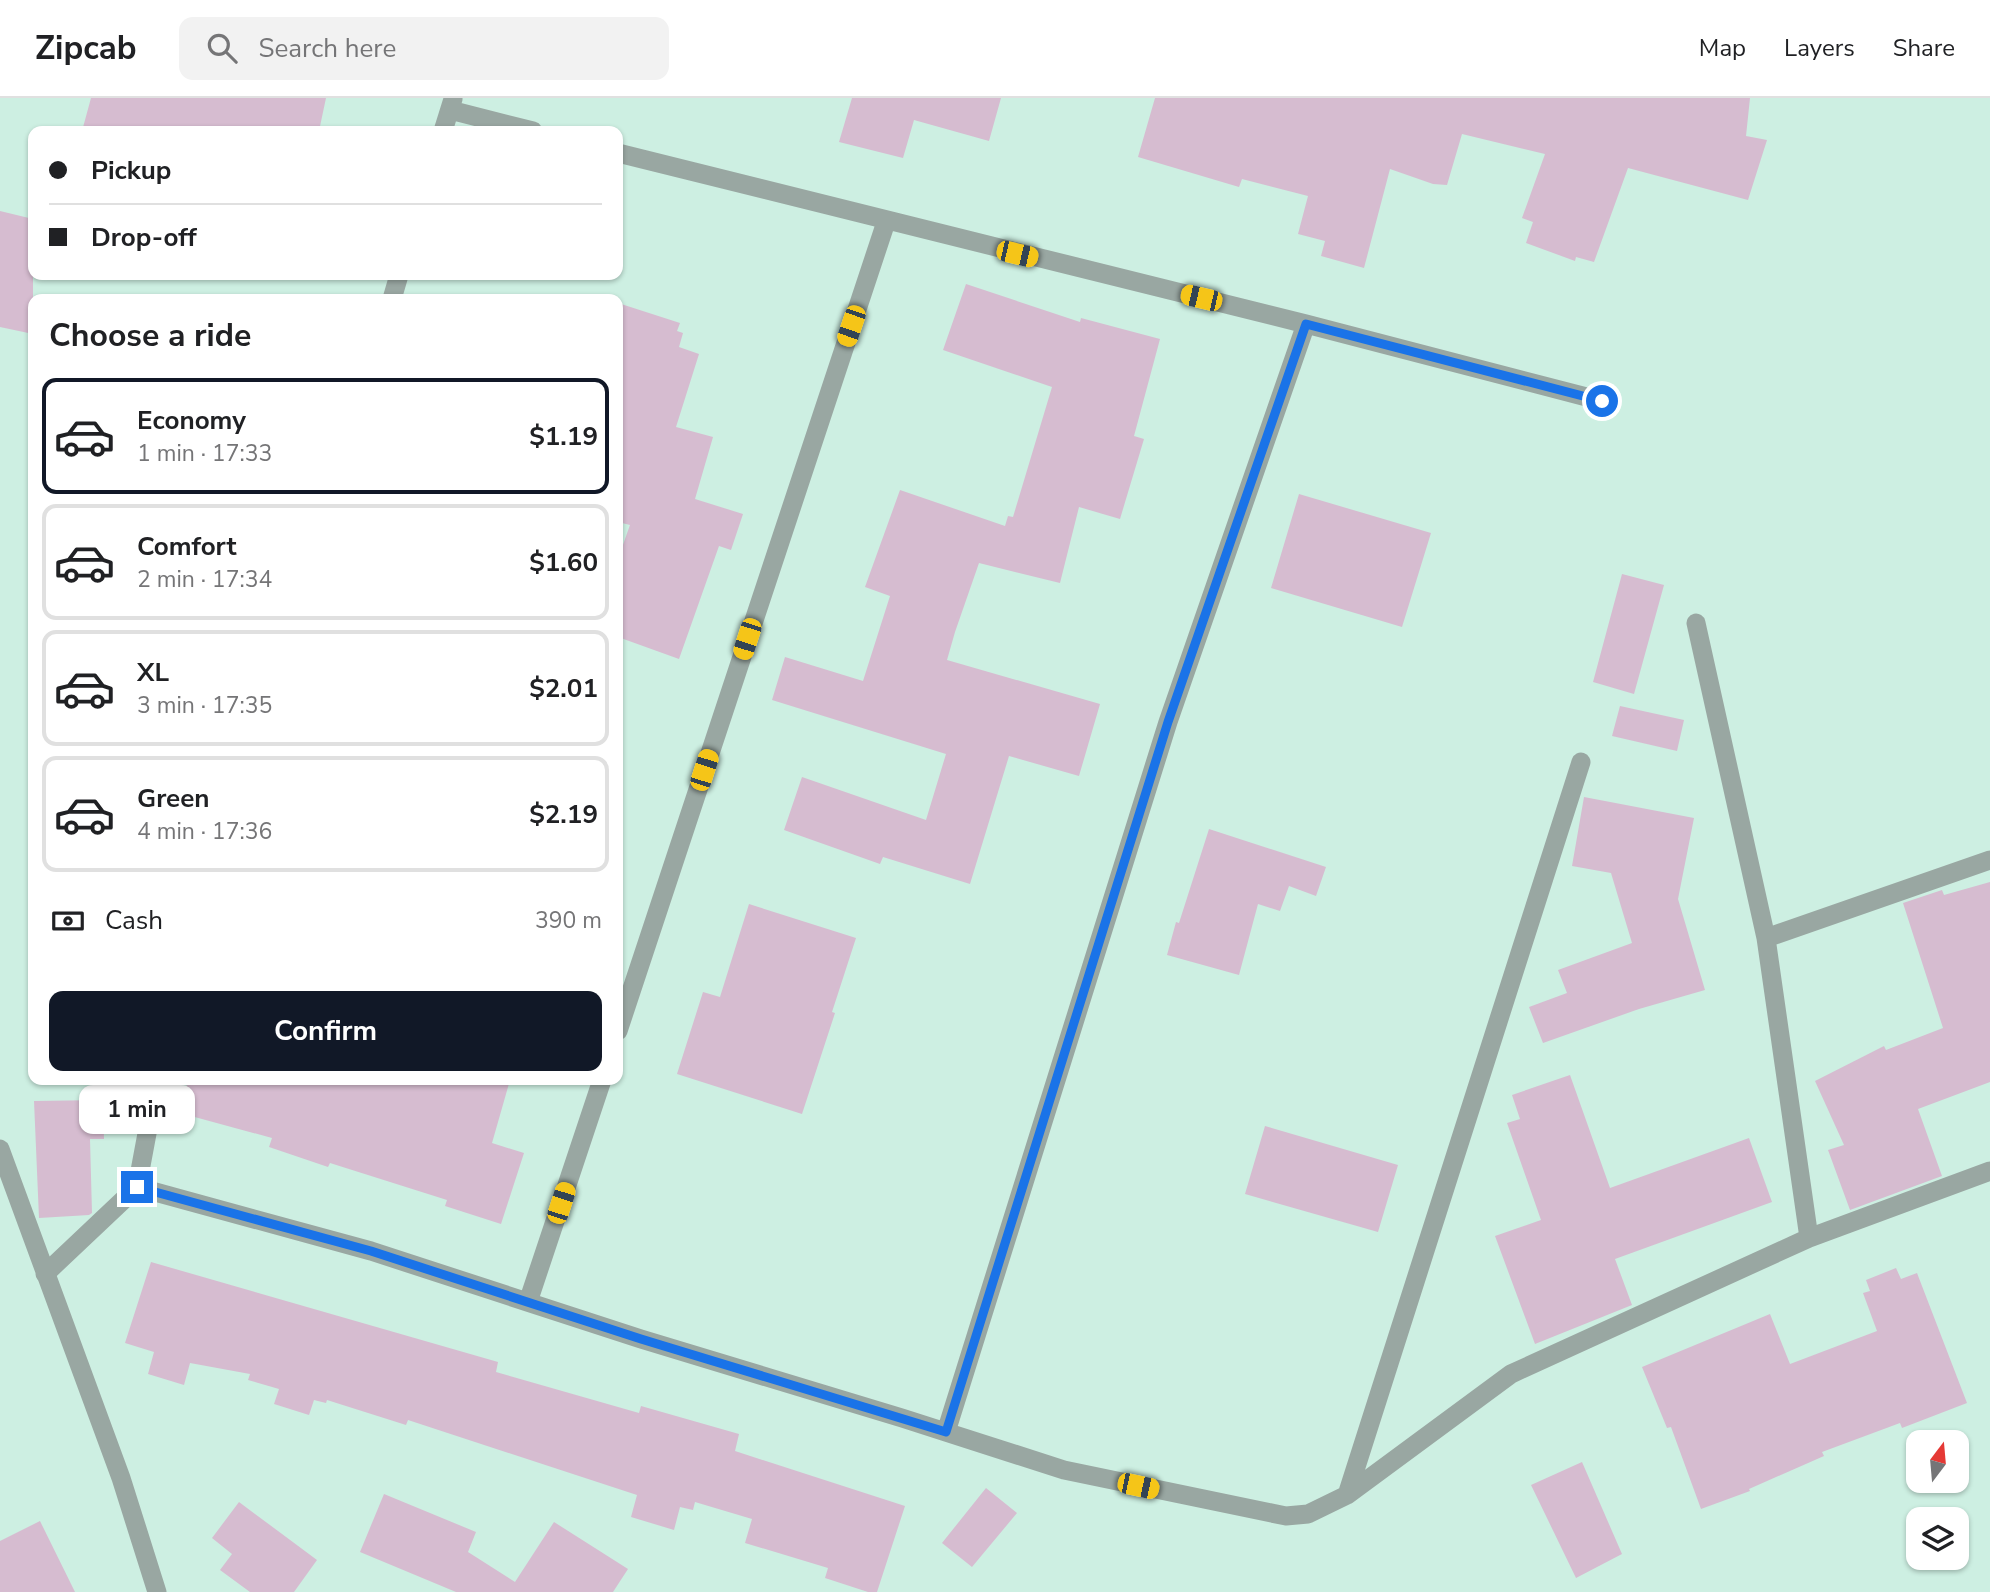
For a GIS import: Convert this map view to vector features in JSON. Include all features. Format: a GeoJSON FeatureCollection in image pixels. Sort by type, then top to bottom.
{"type":"FeatureCollection","features":[{"type":"Feature","properties":{"kind":"street"},"geometry":{"type":"LineString","coordinates":[[444,126],[451,104],[518,126]]}},
{"type":"Feature","properties":{"kind":"street"},"geometry":{"type":"LineString","coordinates":[[623,154],[886,222],[1306,324],[1602,401]]}},
{"type":"Feature","properties":{"kind":"street"},"geometry":{"type":"LineString","coordinates":[[623,1016],[886,222]]}},
{"type":"Feature","properties":{"kind":"street"},"geometry":{"type":"LineString","coordinates":[[946,1432],[1168,722],[1306,324]]}},
{"type":"Feature","properties":{"kind":"street"},"geometry":{"type":"LineString","coordinates":[[1696,623],[1766,938],[1809,1238]]}},
{"type":"Feature","properties":{"kind":"street"},"geometry":{"type":"LineString","coordinates":[[1347,1495],[1581,762]]}},
{"type":"Feature","properties":{"kind":"street"},"geometry":{"type":"LineString","coordinates":[[1766,938],[1990,860]]}},
{"type":"Feature","properties":{"kind":"street"},"geometry":{"type":"LineString","coordinates":[[46,1274],[137,1187],[156,1085]]}},
{"type":"Feature","properties":{"kind":"street"},"geometry":{"type":"LineString","coordinates":[[528,1302],[600,1085]]}},
{"type":"Feature","properties":{"kind":"street"},"geometry":{"type":"LineString","coordinates":[[0,1149],[121,1478],[157,1592]]}},
{"type":"Feature","properties":{"kind":"street"},"geometry":{"type":"LineString","coordinates":[[137,1187],[371,1251],[1064,1470],[1286,1517],[1308,1514],[1347,1495],[1511,1374],[1809,1238],[1990,1171]]}},
{"type":"Feature","properties":{"kind":"building"},"geometry":{"type":"Polygon","coordinates":[[[91,98],[326,98],[320,126],[83,126],[91,98]]]}},
{"type":"Feature","properties":{"kind":"building"},"geometry":{"type":"Polygon","coordinates":[[[852,98],[1001,98],[989,141],[914,120],[903,158],[839,142],[852,98]]]}},
{"type":"Feature","properties":{"kind":"building"},"geometry":{"type":"Polygon","coordinates":[[[1155,98],[1750,98],[1746,136],[1767,140],[1748,200],[1628,168],[1594,262],[1576,257],[1575,261],[1526,243],[1533,222],[1522,218],[1545,154],[1462,134],[1447,185],[1433,184],[1390,169],[1364,268],[1321,256],[1325,241],[1298,234],[1308,196],[1242,179],[1239,187],[1138,157],[1155,98]]]}},
{"type":"Feature","properties":{"kind":"building"},"geometry":{"type":"Polygon","coordinates":[[[0,211],[28,218],[28,280],[33,280],[33,294],[28,294],[28,333],[0,327],[0,211]]]}},
{"type":"Feature","properties":{"kind":"building"},"geometry":{"type":"Polygon","coordinates":[[[966,284],[1080,322],[1081,318],[1160,339],[1134,436],[1144,439],[1120,519],[1079,507],[1060,583],[979,563],[947,660],[1100,704],[1079,776],[1009,756],[970,884],[883,857],[880,864],[784,830],[802,777],[926,820],[946,754],[772,700],[785,657],[863,681],[890,596],[865,587],[900,490],[1005,526],[1008,516],[1013,517],[1052,387],[943,350],[966,284]]]}},
{"type":"Feature","properties":{"kind":"building"},"geometry":{"type":"Polygon","coordinates":[[[623,305],[680,323],[677,331],[683,333],[679,347],[699,354],[676,427],[713,437],[695,499],[743,514],[731,550],[719,546],[679,659],[623,639],[623,545],[630,525],[623,523],[623,305]]]}},
{"type":"Feature","properties":{"kind":"building"},"geometry":{"type":"Polygon","coordinates":[[[1299,494],[1431,533],[1402,627],[1271,588],[1299,494]]]}},
{"type":"Feature","properties":{"kind":"building"},"geometry":{"type":"Polygon","coordinates":[[[1622,574],[1664,585],[1634,694],[1593,682],[1622,574]]]}},
{"type":"Feature","properties":{"kind":"building"},"geometry":{"type":"Polygon","coordinates":[[[1620,706],[1684,720],[1677,751],[1612,736],[1620,706]]]}},
{"type":"Feature","properties":{"kind":"building"},"geometry":{"type":"Polygon","coordinates":[[[1584,797],[1694,818],[1678,899],[1705,990],[1639,1009],[1543,1043],[1529,1007],[1567,993],[1558,970],[1632,943],[1611,873],[1572,866],[1584,797]]]}},
{"type":"Feature","properties":{"kind":"building"},"geometry":{"type":"Polygon","coordinates":[[[1209,829],[1326,867],[1316,896],[1289,886],[1280,911],[1258,904],[1239,975],[1167,955],[1209,829]]]}},
{"type":"Feature","properties":{"kind":"building"},"geometry":{"type":"Polygon","coordinates":[[[1990,882],[1990,1082],[1918,1109],[1942,1176],[1850,1210],[1828,1150],[1844,1145],[1815,1081],[1884,1046],[1886,1050],[1943,1028],[1903,903],[1942,890],[1944,895],[1990,882]]]}},
{"type":"Feature","properties":{"kind":"building"},"geometry":{"type":"Polygon","coordinates":[[[749,904],[856,938],[802,1114],[677,1074],[703,992],[720,997],[749,904]]]}},
{"type":"Feature","properties":{"kind":"building"},"geometry":{"type":"Polygon","coordinates":[[[1570,1075],[1610,1188],[1749,1138],[1772,1202],[1615,1259],[1632,1305],[1535,1344],[1495,1236],[1541,1220],[1507,1123],[1520,1119],[1512,1095],[1570,1075]]]}},
{"type":"Feature","properties":{"kind":"building"},"geometry":{"type":"Polygon","coordinates":[[[187,1085],[509,1085],[492,1143],[524,1153],[501,1224],[445,1206],[447,1200],[330,1163],[328,1167],[269,1147],[272,1138],[180,1113],[187,1085]]]}},
{"type":"Feature","properties":{"kind":"building"},"geometry":{"type":"Polygon","coordinates":[[[103,1100],[104,1139],[90,1139],[92,1213],[39,1218],[34,1101],[103,1100]]]}},
{"type":"Feature","properties":{"kind":"building"},"geometry":{"type":"Polygon","coordinates":[[[1265,1126],[1398,1165],[1378,1232],[1245,1194],[1265,1126]]]}},
{"type":"Feature","properties":{"kind":"building"},"geometry":{"type":"Polygon","coordinates":[[[151,1262],[498,1362],[496,1372],[639,1413],[641,1406],[739,1434],[735,1451],[905,1506],[877,1592],[868,1592],[825,1578],[828,1568],[745,1543],[752,1519],[695,1502],[693,1510],[680,1507],[674,1530],[631,1517],[637,1495],[408,1420],[406,1425],[327,1400],[326,1403],[314,1400],[309,1415],[274,1404],[279,1389],[248,1380],[250,1374],[190,1363],[184,1385],[148,1374],[154,1352],[125,1343],[151,1262]]]}},
{"type":"Feature","properties":{"kind":"building"},"geometry":{"type":"Polygon","coordinates":[[[1896,1268],[1901,1279],[1917,1273],[1967,1403],[1902,1428],[1900,1423],[1822,1452],[1824,1456],[1749,1489],[1750,1491],[1701,1509],[1671,1427],[1667,1428],[1642,1367],[1770,1314],[1790,1364],[1877,1331],[1863,1293],[1870,1291],[1866,1280],[1896,1268]]]}},
{"type":"Feature","properties":{"kind":"building"},"geometry":{"type":"Polygon","coordinates":[[[1582,1462],[1622,1554],[1576,1578],[1531,1485],[1582,1462]]]}},
{"type":"Feature","properties":{"kind":"building"},"geometry":{"type":"Polygon","coordinates":[[[986,1488],[1017,1513],[972,1567],[942,1543],[986,1488]]]}},
{"type":"Feature","properties":{"kind":"building"},"geometry":{"type":"Polygon","coordinates":[[[384,1494],[476,1532],[468,1552],[515,1582],[554,1522],[628,1569],[613,1592],[456,1592],[360,1552],[384,1494]]]}},
{"type":"Feature","properties":{"kind":"building"},"geometry":{"type":"Polygon","coordinates":[[[239,1502],[317,1560],[294,1592],[250,1592],[220,1570],[232,1554],[212,1538],[239,1502]]]}},
{"type":"Feature","properties":{"kind":"building"},"geometry":{"type":"Polygon","coordinates":[[[40,1521],[75,1592],[0,1592],[0,1541],[40,1521]]]}},
{"type":"Feature","properties":{"kind":"route"},"geometry":{"type":"LineString","coordinates":[[137,1187],[371,1251],[641,1339],[946,1432],[1168,722],[1306,324],[1602,401]]}}]}
